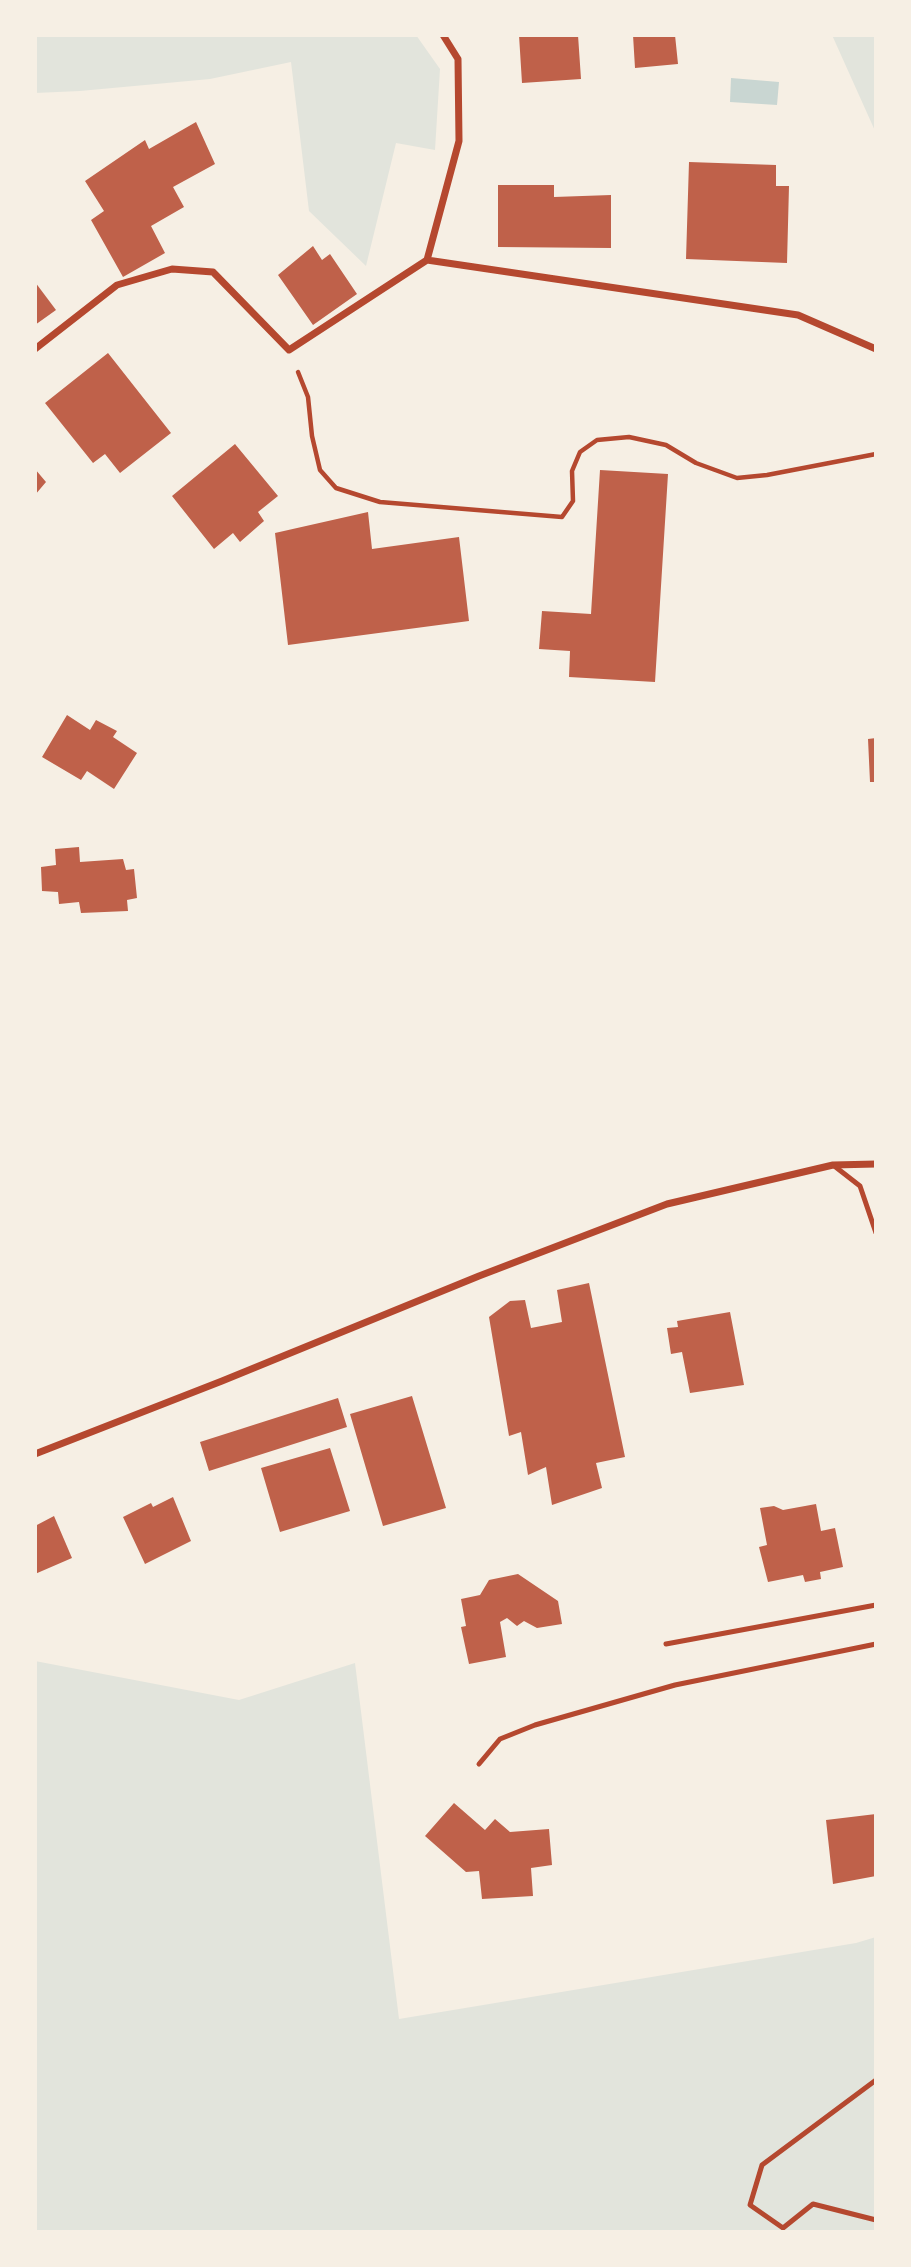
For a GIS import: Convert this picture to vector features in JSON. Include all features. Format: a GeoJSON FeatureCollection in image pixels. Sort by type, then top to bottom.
{"type":"FeatureCollection","features":[{"type":"Feature","properties":{"kind":"street"},"geometry":{"type":"LineString","coordinates":[[427,260],[459,141],[458,59],[443,35]]}},
{"type":"Feature","properties":{"kind":"street"},"geometry":{"type":"LineString","coordinates":[[35,349],[117,285],[172,269],[213,272],[289,350],[427,260],[798,315],[876,349]]}},
{"type":"Feature","properties":{"kind":"street"},"geometry":{"type":"LineString","coordinates":[[35,1454],[479,1276],[667,1204],[833,1165],[876,1164]]}},
{"type":"Feature","properties":{"kind":"lane"},"geometry":{"type":"LineString","coordinates":[[833,1165],[860,1186],[876,1233]]}},
{"type":"Feature","properties":{"kind":"lane"},"geometry":{"type":"LineString","coordinates":[[666,1644],[876,1605]]}},
{"type":"Feature","properties":{"kind":"lane"},"geometry":{"type":"LineString","coordinates":[[479,1764],[500,1739],[535,1725],[675,1685],[876,1644]]}},
{"type":"Feature","properties":{"kind":"lane"},"geometry":{"type":"LineString","coordinates":[[876,2080],[762,2165],[750,2205],[783,2228],[813,2204],[876,2220]]}},
{"type":"Feature","properties":{"kind":"path"},"geometry":{"type":"LineString","coordinates":[[289,350],[308,397],[312,436],[320,470],[336,488],[380,502],[562,517],[573,501],[572,471],[580,452],[597,440],[629,437],[666,445],[696,463],[737,478],[767,475],[876,454]]}},
{"type":"Feature","properties":{"kind":"shaded area"},"geometry":{"type":"Polygon","coordinates":[[[35,35],[416,35],[440,69],[435,150],[396,143],[366,266],[309,211],[291,62],[210,79],[35,93],[35,35]]]}},
{"type":"Feature","properties":{"kind":"shaded area"},"geometry":{"type":"Polygon","coordinates":[[[832,35],[876,35],[876,133],[832,35]]]}},
{"type":"Feature","properties":{"kind":"shaded area"},"geometry":{"type":"Polygon","coordinates":[[[731,78],[779,82],[777,105],[730,102],[731,78]]]}},
{"type":"Feature","properties":{"kind":"shaded area"},"geometry":{"type":"Polygon","coordinates":[[[35,1661],[239,1700],[355,1663],[399,2019],[856,1943],[876,1937],[876,2232],[35,2232],[35,1661]]]}},
{"type":"Feature","properties":{"kind":"building"},"geometry":{"type":"Polygon","coordinates":[[[519,35],[578,35],[581,79],[522,83],[519,35]]]}},
{"type":"Feature","properties":{"kind":"building"},"geometry":{"type":"Polygon","coordinates":[[[633,35],[675,35],[678,64],[635,68],[633,35]]]}},
{"type":"Feature","properties":{"kind":"building"},"geometry":{"type":"Polygon","coordinates":[[[196,122],[215,164],[173,187],[184,207],[151,226],[165,253],[123,277],[91,220],[104,211],[85,181],[145,140],[149,149],[196,122]]]}},
{"type":"Feature","properties":{"kind":"building"},"geometry":{"type":"Polygon","coordinates":[[[689,162],[776,165],[776,186],[789,186],[787,263],[686,259],[689,162]]]}},
{"type":"Feature","properties":{"kind":"building"},"geometry":{"type":"Polygon","coordinates":[[[498,185],[554,185],[554,197],[611,195],[611,248],[498,247],[498,185]]]}},
{"type":"Feature","properties":{"kind":"building"},"geometry":{"type":"Polygon","coordinates":[[[313,246],[322,260],[330,254],[357,294],[313,325],[278,275],[313,246]]]}},
{"type":"Feature","properties":{"kind":"building"},"geometry":{"type":"Polygon","coordinates":[[[35,282],[56,310],[35,325],[35,282]]]}},
{"type":"Feature","properties":{"kind":"building"},"geometry":{"type":"Polygon","coordinates":[[[108,353],[171,433],[120,473],[105,454],[93,463],[45,403],[108,353]]]}},
{"type":"Feature","properties":{"kind":"building"},"geometry":{"type":"Polygon","coordinates":[[[235,444],[278,496],[258,512],[264,521],[240,542],[233,533],[214,549],[172,496],[235,444]]]}},
{"type":"Feature","properties":{"kind":"building"},"geometry":{"type":"Polygon","coordinates":[[[35,469],[46,482],[35,495],[35,469]]]}},
{"type":"Feature","properties":{"kind":"building"},"geometry":{"type":"Polygon","coordinates":[[[600,470],[668,474],[655,682],[569,677],[570,651],[539,649],[542,611],[591,614],[600,470]]]}},
{"type":"Feature","properties":{"kind":"building"},"geometry":{"type":"Polygon","coordinates":[[[368,512],[372,549],[459,537],[469,621],[288,645],[275,533],[368,512]]]}},
{"type":"Feature","properties":{"kind":"building"},"geometry":{"type":"Polygon","coordinates":[[[67,715],[90,730],[96,720],[117,731],[113,737],[137,753],[114,789],[87,771],[81,780],[42,757],[67,715]]]}},
{"type":"Feature","properties":{"kind":"building"},"geometry":{"type":"Polygon","coordinates":[[[876,738],[876,782],[870,782],[868,739],[876,738]]]}},
{"type":"Feature","properties":{"kind":"building"},"geometry":{"type":"Polygon","coordinates":[[[79,847],[80,862],[123,859],[126,870],[134,869],[137,898],[127,900],[128,911],[81,913],[79,902],[59,904],[58,892],[42,891],[41,867],[56,865],[55,849],[79,847]]]}},
{"type":"Feature","properties":{"kind":"building"},"geometry":{"type":"Polygon","coordinates":[[[589,1283],[625,1457],[596,1463],[602,1488],[552,1505],[546,1467],[528,1475],[521,1432],[509,1436],[489,1317],[510,1301],[525,1300],[531,1328],[562,1322],[557,1290],[589,1283]]]}},
{"type":"Feature","properties":{"kind":"building"},"geometry":{"type":"Polygon","coordinates":[[[730,1312],[744,1385],[690,1393],[682,1352],[671,1354],[667,1328],[678,1327],[677,1321],[730,1312]]]}},
{"type":"Feature","properties":{"kind":"building"},"geometry":{"type":"Polygon","coordinates":[[[412,1396],[446,1508],[383,1526],[350,1414],[412,1396]]]}},
{"type":"Feature","properties":{"kind":"building"},"geometry":{"type":"Polygon","coordinates":[[[338,1398],[347,1427],[209,1471],[200,1442],[338,1398]]]}},
{"type":"Feature","properties":{"kind":"building"},"geometry":{"type":"Polygon","coordinates":[[[330,1448],[350,1511],[280,1532],[261,1468],[330,1448]]]}},
{"type":"Feature","properties":{"kind":"building"},"geometry":{"type":"Polygon","coordinates":[[[173,1497],[191,1541],[145,1564],[123,1517],[151,1503],[153,1507],[173,1497]]]}},
{"type":"Feature","properties":{"kind":"building"},"geometry":{"type":"Polygon","coordinates":[[[816,1504],[821,1531],[835,1528],[843,1567],[820,1572],[821,1579],[805,1582],[803,1575],[768,1582],[759,1547],[767,1545],[760,1508],[774,1506],[783,1510],[816,1504]]]}},
{"type":"Feature","properties":{"kind":"building"},"geometry":{"type":"Polygon","coordinates":[[[54,1516],[72,1558],[35,1574],[35,1526],[54,1516]]]}},
{"type":"Feature","properties":{"kind":"building"},"geometry":{"type":"Polygon","coordinates":[[[518,1574],[558,1601],[562,1624],[537,1628],[524,1621],[517,1626],[507,1618],[500,1622],[506,1657],[469,1664],[461,1627],[466,1626],[461,1599],[480,1595],[489,1580],[518,1574]]]}},
{"type":"Feature","properties":{"kind":"building"},"geometry":{"type":"Polygon","coordinates":[[[454,1803],[485,1830],[495,1819],[510,1832],[549,1829],[552,1865],[531,1868],[533,1896],[482,1899],[479,1871],[466,1872],[425,1836],[454,1803]]]}},
{"type":"Feature","properties":{"kind":"building"},"geometry":{"type":"Polygon","coordinates":[[[876,1814],[876,1876],[833,1884],[826,1820],[876,1814]]]}}]}
